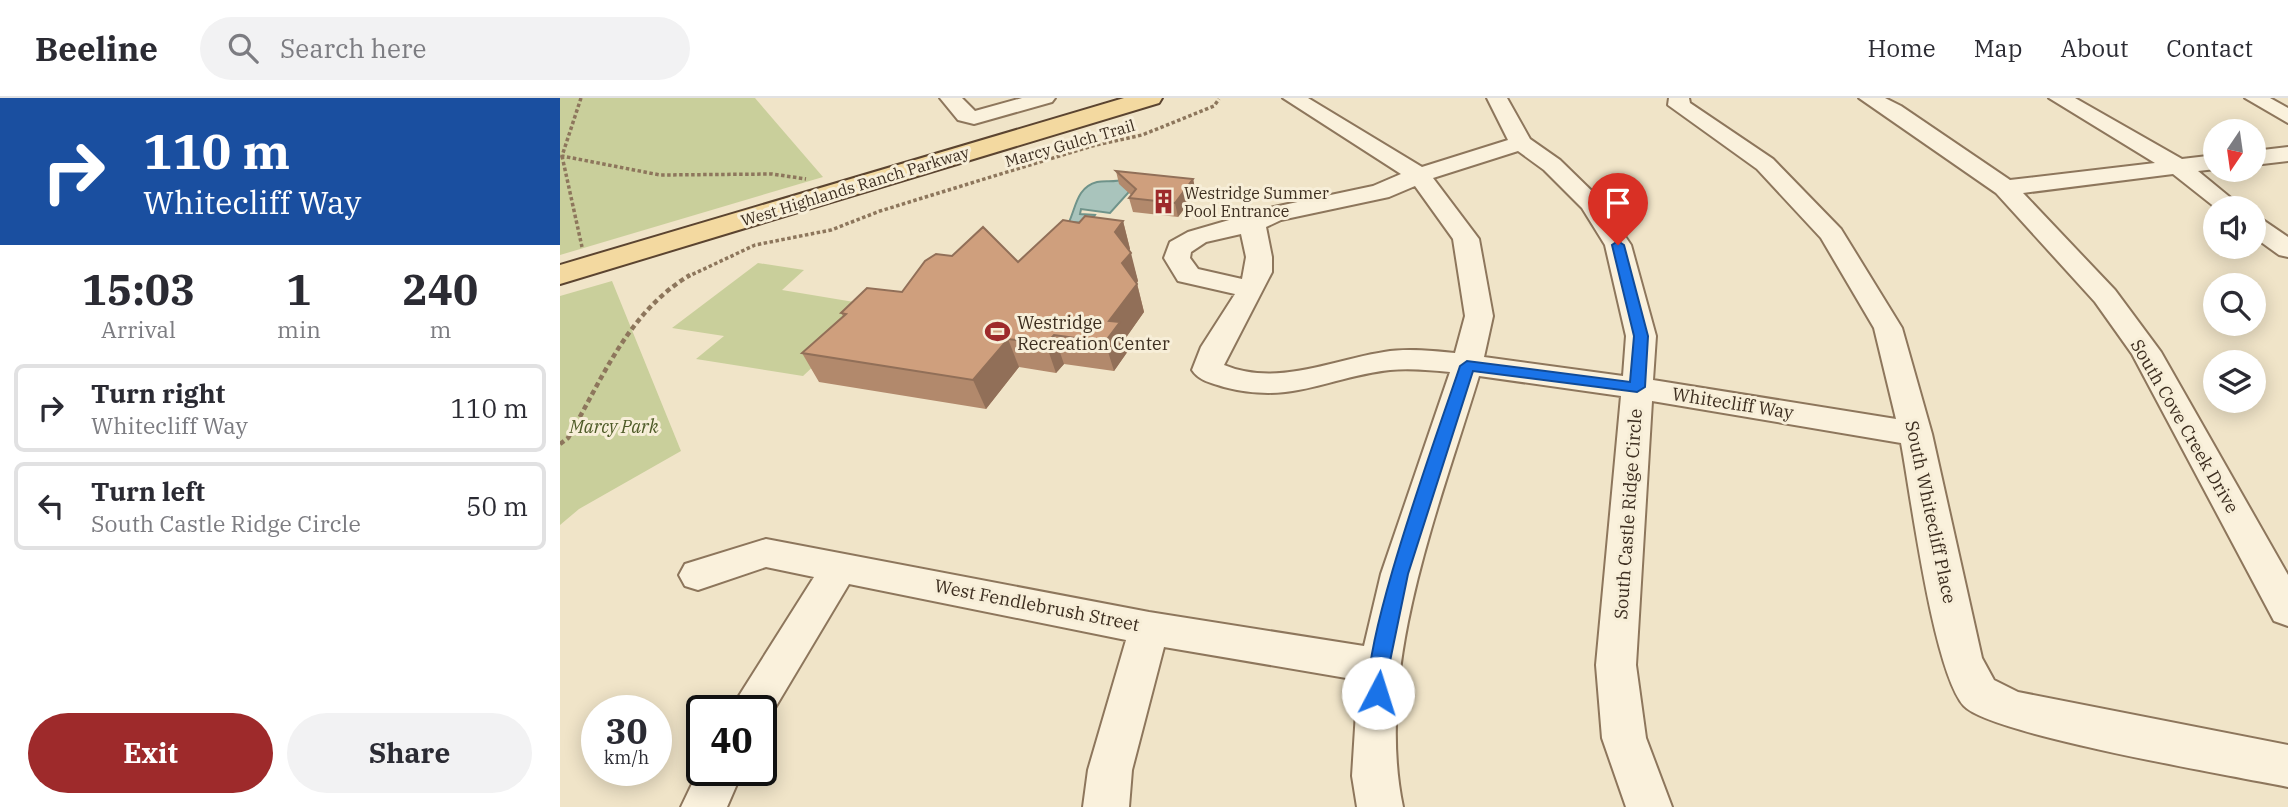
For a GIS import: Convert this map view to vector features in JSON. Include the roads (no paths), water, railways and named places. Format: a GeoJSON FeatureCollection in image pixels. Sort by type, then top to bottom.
{"type":"FeatureCollection","features":[{"type":"Feature","properties":{"kind":"main road","name":"West Highlands Ranch Parkway"},"geometry":{"type":"LineString","coordinates":[[560,275],[1150,98]]}},
{"type":"Feature","properties":{"kind":"street"},"geometry":{"type":"LineString","coordinates":[[956,99],[966,116],[974,118],[1045,98]]}},
{"type":"Feature","properties":{"kind":"street"},"geometry":{"type":"LineString","coordinates":[[1293,98],[1419,175],[1466,239],[1479,316],[1467,366],[1399,574],[1379,666],[1374,776],[1381,807]]}},
{"type":"Feature","properties":{"kind":"street","name":"South Castle Ridge Circle"},"geometry":{"type":"LineString","coordinates":[[1497,98],[1521,143],[1552,166],[1591,204],[1618,245],[1641,336],[1616,665],[1624,738],[1649,807]]}},
{"type":"Feature","properties":{"kind":"street","name":"South Whitecliff Place"},"geometry":{"type":"LineString","coordinates":[[1679,98],[1679,105],[1765,164],[1832,234],[1888,328],[1916,434],[1962,660],[1979,693],[2011,710],[2288,766]]}},
{"type":"Feature","properties":{"kind":"street","name":"South Cove Creek Drive"},"geometry":{"type":"LineString","coordinates":[[1869,98],[1893,111],[2005,188],[2105,296],[2146,352],[2288,610]]}},
{"type":"Feature","properties":{"kind":"street"},"geometry":{"type":"LineString","coordinates":[[2059,98],[2111,125],[2178,167],[2215,196]]}},
{"type":"Feature","properties":{"kind":"street"},"geometry":{"type":"LineString","coordinates":[[2255,98],[2288,117]]}},
{"type":"Feature","properties":{"kind":"street"},"geometry":{"type":"LineString","coordinates":[[1254,223],[1252,234],[1261,252],[1250,289],[1188,275],[1177,258],[1178,248],[1197,237],[1254,223],[1274,214],[1380,192],[1419,175],[1521,143]]}},
{"type":"Feature","properties":{"kind":"street"},"geometry":{"type":"LineString","coordinates":[[2266,157],[2288,154]]}},
{"type":"Feature","properties":{"kind":"street"},"geometry":{"type":"LineString","coordinates":[[2005,188],[2203,164]]}},
{"type":"Feature","properties":{"kind":"street"},"geometry":{"type":"LineString","coordinates":[[2266,233],[2288,249]]}},
{"type":"Feature","properties":{"kind":"street","name":"Whitecliff Way"},"geometry":{"type":"LineString","coordinates":[[1250,289],[1211,353],[1207,370],[1225,379],[1274,384],[1334,375],[1364,364],[1398,360],[1637,387],[1916,434]]}},
{"type":"Feature","properties":{"kind":"street","name":"West Fendlebrush Street"},"geometry":{"type":"LineString","coordinates":[[698,575],[765,553],[1149,628],[1379,666]]}},
{"type":"Feature","properties":{"kind":"street"},"geometry":{"type":"LineString","coordinates":[[760,695],[841,566]]}},
{"type":"Feature","properties":{"kind":"street"},"geometry":{"type":"LineString","coordinates":[[1106,807],[1110,770],[1149,628]]}},
{"type":"Feature","properties":{"kind":"street"},"geometry":{"type":"LineString","coordinates":[[704,807],[714,786]]}},
{"type":"Feature","properties":{"kind":"water"},"geometry":{"type":"Polygon","coordinates":[[[1124,179],[1137,183],[1110,213],[1081,209],[1080,214],[1095,215],[1090,223],[1069,222],[1085,188],[1097,182],[1124,179]]]}},
{"type":"Feature","properties":{"kind":"place","name":"Westridge Summer Pool Entrance"},"geometry":{"type":"Point","coordinates":[1164,202]}},
{"type":"Feature","properties":{"kind":"place","name":"Westridge Recreation Center"},"geometry":{"type":"Point","coordinates":[997,332]}},
{"type":"Feature","properties":{"kind":"park label","name":"Marcy Park"},"geometry":{"type":"Point","coordinates":[614,426]}}]}
